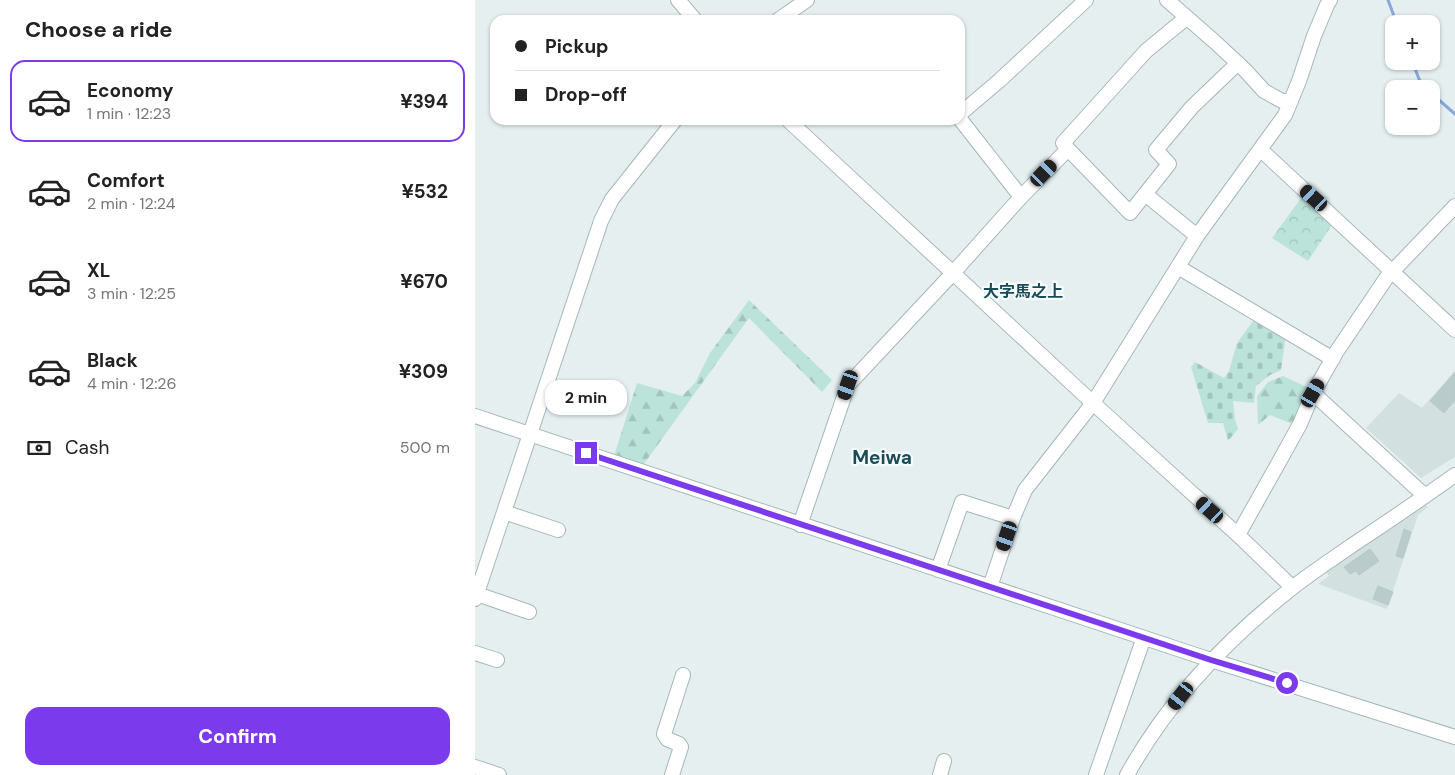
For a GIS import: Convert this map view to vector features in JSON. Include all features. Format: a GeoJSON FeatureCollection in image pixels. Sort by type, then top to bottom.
{"type":"FeatureCollection","features":[{"type":"Feature","properties":{"kind":"street"},"geometry":{"type":"LineString","coordinates":[[678,0],[691,15]]}},
{"type":"Feature","properties":{"kind":"street"},"geometry":{"type":"LineString","coordinates":[[785,15],[807,0]]}},
{"type":"Feature","properties":{"kind":"street"},"geometry":{"type":"LineString","coordinates":[[965,110],[1086,0]]}},
{"type":"Feature","properties":{"kind":"street"},"geometry":{"type":"LineString","coordinates":[[1167,0],[1237,63],[1264,91],[1282,101],[1291,101]]}},
{"type":"Feature","properties":{"kind":"street"},"geometry":{"type":"LineString","coordinates":[[990,587],[1013,518],[1025,490],[1093,403],[1197,236],[1285,115],[1314,36],[1331,0]]}},
{"type":"Feature","properties":{"kind":"street"},"geometry":{"type":"LineString","coordinates":[[1186,18],[1146,51],[1084,122],[1063,142],[1130,213],[1169,164],[1156,150],[1192,107],[1237,63]]}},
{"type":"Feature","properties":{"kind":"street"},"geometry":{"type":"LineString","coordinates":[[965,124],[1021,197]]}},
{"type":"Feature","properties":{"kind":"street"},"geometry":{"type":"LineString","coordinates":[[529,612],[476,596],[601,221],[612,200],[671,125]]}},
{"type":"Feature","properties":{"kind":"street"},"geometry":{"type":"LineString","coordinates":[[793,125],[1292,587]]}},
{"type":"Feature","properties":{"kind":"street"},"geometry":{"type":"LineString","coordinates":[[800,525],[848,385],[1021,197],[1068,149]]}},
{"type":"Feature","properties":{"kind":"street"},"geometry":{"type":"LineString","coordinates":[[1261,150],[1455,330]]}},
{"type":"Feature","properties":{"kind":"street"},"geometry":{"type":"LineString","coordinates":[[1145,194],[1197,236]]}},
{"type":"Feature","properties":{"kind":"street"},"geometry":{"type":"LineString","coordinates":[[1238,535],[1279,462],[1313,393],[1387,277],[1394,272],[1455,206]]}},
{"type":"Feature","properties":{"kind":"street"},"geometry":{"type":"LineString","coordinates":[[1178,267],[1333,359]]}},
{"type":"Feature","properties":{"kind":"street"},"geometry":{"type":"LineString","coordinates":[[1313,393],[1425,496]]}},
{"type":"Feature","properties":{"kind":"street"},"geometry":{"type":"LineString","coordinates":[[475,416],[1211,660],[1455,737]]}},
{"type":"Feature","properties":{"kind":"street"},"geometry":{"type":"LineString","coordinates":[[1127,775],[1164,718],[1211,660],[1249,623],[1292,587],[1455,476]]}},
{"type":"Feature","properties":{"kind":"street"},"geometry":{"type":"LineString","coordinates":[[938,570],[962,502],[1013,518]]}},
{"type":"Feature","properties":{"kind":"street"},"geometry":{"type":"LineString","coordinates":[[504,512],[558,530]]}},
{"type":"Feature","properties":{"kind":"street"},"geometry":{"type":"LineString","coordinates":[[1096,775],[1142,643]]}},
{"type":"Feature","properties":{"kind":"street"},"geometry":{"type":"LineString","coordinates":[[475,653],[497,660]]}},
{"type":"Feature","properties":{"kind":"street"},"geometry":{"type":"LineString","coordinates":[[672,775],[681,747],[679,744],[667,739],[664,734],[683,675]]}},
{"type":"Feature","properties":{"kind":"street"},"geometry":{"type":"LineString","coordinates":[[940,775],[944,761]]}},
{"type":"Feature","properties":{"kind":"street"},"geometry":{"type":"LineString","coordinates":[[475,767],[499,775]]}},
{"type":"Feature","properties":{"kind":"shaded area"},"geometry":{"type":"Polygon","coordinates":[[[1455,371],[1455,457],[1421,478],[1366,428],[1399,393],[1422,408],[1455,371]]]}},
{"type":"Feature","properties":{"kind":"shaded area"},"geometry":{"type":"Polygon","coordinates":[[[1424,504],[1428,507],[1418,515],[1387,609],[1318,584],[1329,576],[1326,572],[1424,504]]]}},
{"type":"Feature","properties":{"kind":"green space"},"geometry":{"type":"Polygon","coordinates":[[[1304,194],[1334,222],[1308,261],[1272,238],[1304,194]]]}},
{"type":"Feature","properties":{"kind":"green space"},"geometry":{"type":"Polygon","coordinates":[[[749,300],[832,380],[822,392],[749,318],[641,468],[613,459],[637,383],[682,396],[695,383],[710,353],[749,300]]]}},
{"type":"Feature","properties":{"kind":"green space"},"geometry":{"type":"Polygon","coordinates":[[[1256,317],[1286,335],[1281,370],[1270,375],[1256,386],[1254,403],[1233,401],[1238,429],[1228,441],[1223,423],[1208,423],[1191,367],[1195,362],[1224,378],[1229,371],[1237,343],[1256,317]]]}},
{"type":"Feature","properties":{"kind":"green space"},"geometry":{"type":"Polygon","coordinates":[[[1283,376],[1309,388],[1292,424],[1270,415],[1258,425],[1257,396],[1268,382],[1283,376]]]}},
{"type":"Feature","properties":{"kind":"building"},"geometry":{"type":"Polygon","coordinates":[[[1455,372],[1455,400],[1444,413],[1430,401],[1455,372]]]}},
{"type":"Feature","properties":{"kind":"building"},"geometry":{"type":"Polygon","coordinates":[[[1404,529],[1411,532],[1403,558],[1396,556],[1404,529]]]}},
{"type":"Feature","properties":{"kind":"building"},"geometry":{"type":"Polygon","coordinates":[[[1370,549],[1379,561],[1359,575],[1356,571],[1350,574],[1344,567],[1370,549]]]}},
{"type":"Feature","properties":{"kind":"building"},"geometry":{"type":"Polygon","coordinates":[[[1378,586],[1393,592],[1388,605],[1373,599],[1378,586]]]}},
{"type":"Feature","properties":{"kind":"waterway"},"geometry":{"type":"LineString","coordinates":[[1388,0],[1394,15]]}},
{"type":"Feature","properties":{"kind":"waterway"},"geometry":{"type":"LineString","coordinates":[[1416,70],[1419,80]]}},
{"type":"Feature","properties":{"kind":"waterway"},"geometry":{"type":"LineString","coordinates":[[1440,101],[1455,114]]}},
{"type":"Feature","properties":{"kind":"district","name":"大字馬之上"},"geometry":{"type":"Point","coordinates":[1023,291]}},
{"type":"Feature","properties":{"kind":"district","name":"Meiwa"},"geometry":{"type":"Point","coordinates":[882,457]}},
{"type":"Feature","properties":{"kind":"route"},"geometry":{"type":"LineString","coordinates":[[586,453],[1211,660],[1287,683]]}}]}
